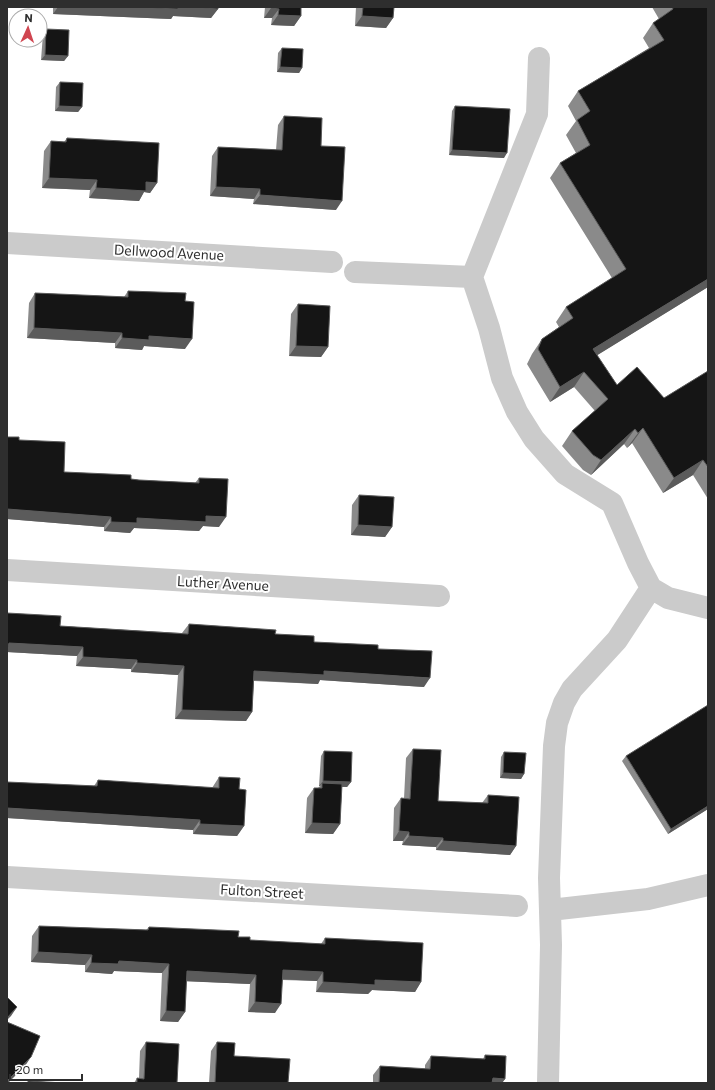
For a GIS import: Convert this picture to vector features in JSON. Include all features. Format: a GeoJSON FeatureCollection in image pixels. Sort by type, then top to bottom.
{"type":"FeatureCollection","features":[{"type":"Feature","properties":{"kind":"street"},"geometry":{"type":"LineString","coordinates":[[539,58],[537,114],[472,277],[502,378],[517,412],[534,438],[565,474],[612,503],[638,563],[651,588],[668,598],[708,608]]}},
{"type":"Feature","properties":{"kind":"street","name":"Dellwood Avenue"},"geometry":{"type":"LineString","coordinates":[[7,243],[332,262]]}},
{"type":"Feature","properties":{"kind":"street"},"geometry":{"type":"LineString","coordinates":[[355,272],[472,277]]}},
{"type":"Feature","properties":{"kind":"street","name":"Luther Avenue"},"geometry":{"type":"LineString","coordinates":[[7,570],[439,596]]}},
{"type":"Feature","properties":{"kind":"street"},"geometry":{"type":"LineString","coordinates":[[548,1083],[549,878],[554,746],[557,723],[564,703],[572,689],[617,640],[651,588]]}},
{"type":"Feature","properties":{"kind":"street","name":"Fulton Street"},"geometry":{"type":"LineString","coordinates":[[7,877],[517,906]]}},
{"type":"Feature","properties":{"kind":"street"},"geometry":{"type":"LineString","coordinates":[[550,910],[648,899],[708,885]]}},
{"type":"Feature","properties":{"kind":"building"},"geometry":{"type":"Polygon","coordinates":[[[129,7],[178,7],[178,9],[129,7]]]}},
{"type":"Feature","properties":{"kind":"building"},"geometry":{"type":"Polygon","coordinates":[[[189,7],[218,7],[218,9],[189,7]]]}},
{"type":"Feature","properties":{"kind":"building"},"geometry":{"type":"Polygon","coordinates":[[[301,7],[301,16],[278,15],[279,9],[271,8],[301,7]]]}},
{"type":"Feature","properties":{"kind":"building"},"geometry":{"type":"Polygon","coordinates":[[[363,7],[394,7],[393,18],[362,16],[363,7]]]}},
{"type":"Feature","properties":{"kind":"building"},"geometry":{"type":"Polygon","coordinates":[[[672,7],[708,7],[708,279],[593,349],[617,385],[637,367],[664,398],[708,371],[708,467],[703,460],[674,478],[643,428],[638,433],[635,429],[601,460],[593,455],[572,431],[608,399],[584,372],[560,387],[538,349],[542,339],[573,318],[566,307],[626,269],[560,163],[590,145],[577,120],[590,111],[578,91],[664,40],[653,23],[673,9],[672,7]]]}},
{"type":"Feature","properties":{"kind":"building"},"geometry":{"type":"Polygon","coordinates":[[[48,29],[69,30],[68,56],[45,55],[45,48],[48,48],[48,29]]]}},
{"type":"Feature","properties":{"kind":"building"},"geometry":{"type":"Polygon","coordinates":[[[282,48],[303,49],[302,68],[280,67],[282,48]]]}},
{"type":"Feature","properties":{"kind":"building"},"geometry":{"type":"Polygon","coordinates":[[[60,82],[83,83],[82,107],[59,106],[60,82]]]}},
{"type":"Feature","properties":{"kind":"building"},"geometry":{"type":"Polygon","coordinates":[[[455,106],[510,109],[507,153],[452,150],[455,106]]]}},
{"type":"Feature","properties":{"kind":"building"},"geometry":{"type":"Polygon","coordinates":[[[284,116],[322,118],[321,146],[345,147],[342,201],[260,195],[260,189],[216,187],[218,147],[282,150],[284,116]]]}},
{"type":"Feature","properties":{"kind":"building"},"geometry":{"type":"Polygon","coordinates":[[[67,138],[159,143],[157,183],[146,182],[146,191],[96,188],[97,180],[49,178],[51,141],[66,142],[67,138]]]}},
{"type":"Feature","properties":{"kind":"building"},"geometry":{"type":"Polygon","coordinates":[[[128,291],[186,293],[185,301],[194,302],[192,339],[149,336],[149,340],[122,338],[122,333],[34,328],[35,293],[128,297],[128,291]]]}},
{"type":"Feature","properties":{"kind":"building"},"geometry":{"type":"Polygon","coordinates":[[[298,304],[330,306],[328,347],[296,346],[298,304]]]}},
{"type":"Feature","properties":{"kind":"building"},"geometry":{"type":"Polygon","coordinates":[[[7,437],[19,437],[19,440],[65,442],[64,472],[131,475],[131,479],[139,480],[199,483],[199,478],[228,479],[226,517],[206,516],[206,522],[137,518],[137,523],[111,522],[111,517],[7,509],[7,437]]]}},
{"type":"Feature","properties":{"kind":"building"},"geometry":{"type":"Polygon","coordinates":[[[359,495],[394,497],[392,527],[358,525],[359,495]]]}},
{"type":"Feature","properties":{"kind":"building"},"geometry":{"type":"Polygon","coordinates":[[[7,613],[61,616],[60,626],[188,634],[189,624],[276,630],[275,634],[314,636],[314,642],[378,645],[378,649],[432,651],[430,678],[324,671],[324,675],[254,671],[252,712],[182,710],[184,666],[137,663],[137,660],[83,657],[83,647],[9,643],[7,647],[7,613]]]}},
{"type":"Feature","properties":{"kind":"building"},"geometry":{"type":"Polygon","coordinates":[[[708,705],[708,806],[671,829],[626,756],[708,705]]]}},
{"type":"Feature","properties":{"kind":"building"},"geometry":{"type":"Polygon","coordinates":[[[413,749],[441,750],[438,801],[488,803],[488,795],[519,797],[516,846],[443,841],[443,838],[409,836],[409,832],[399,831],[401,798],[410,799],[413,749]]]}},
{"type":"Feature","properties":{"kind":"building"},"geometry":{"type":"Polygon","coordinates":[[[324,751],[352,752],[351,782],[323,781],[324,751]]]}},
{"type":"Feature","properties":{"kind":"building"},"geometry":{"type":"Polygon","coordinates":[[[504,752],[526,753],[524,774],[503,773],[504,752]]]}},
{"type":"Feature","properties":{"kind":"building"},"geometry":{"type":"Polygon","coordinates":[[[219,777],[240,778],[239,789],[246,790],[244,826],[200,824],[200,820],[7,808],[7,782],[97,786],[98,780],[219,788],[219,777]]]}},
{"type":"Feature","properties":{"kind":"building"},"geometry":{"type":"Polygon","coordinates":[[[322,783],[342,784],[340,824],[312,823],[314,788],[322,788],[322,783]]]}},
{"type":"Feature","properties":{"kind":"building"},"geometry":{"type":"Polygon","coordinates":[[[39,926],[148,930],[149,927],[239,931],[238,937],[250,937],[250,940],[325,944],[325,938],[423,943],[421,982],[375,980],[375,985],[323,982],[323,972],[283,970],[281,1004],[255,1002],[256,975],[187,971],[185,1012],[166,1011],[169,964],[119,961],[118,964],[91,963],[92,955],[38,952],[39,926]]]}},
{"type":"Feature","properties":{"kind":"building"},"geometry":{"type":"Polygon","coordinates":[[[7,997],[17,1007],[7,1018],[7,997]]]}},
{"type":"Feature","properties":{"kind":"building"},"geometry":{"type":"Polygon","coordinates":[[[7,1022],[40,1036],[31,1057],[7,1081],[7,1022]]]}},
{"type":"Feature","properties":{"kind":"building"},"geometry":{"type":"Polygon","coordinates":[[[146,1042],[179,1044],[177,1083],[137,1083],[137,1078],[144,1079],[146,1042]]]}},
{"type":"Feature","properties":{"kind":"building"},"geometry":{"type":"Polygon","coordinates":[[[217,1042],[235,1043],[234,1056],[290,1059],[288,1083],[215,1083],[217,1042]]]}},
{"type":"Feature","properties":{"kind":"building"},"geometry":{"type":"Polygon","coordinates":[[[485,1055],[506,1056],[505,1079],[493,1078],[492,1083],[379,1083],[380,1066],[430,1069],[431,1056],[485,1059],[485,1055]]]}},
{"type":"Feature","properties":{"kind":"building"},"geometry":{"type":"Polygon","coordinates":[[[28,1081],[64,1083],[28,1083],[28,1081]]]}}]}
